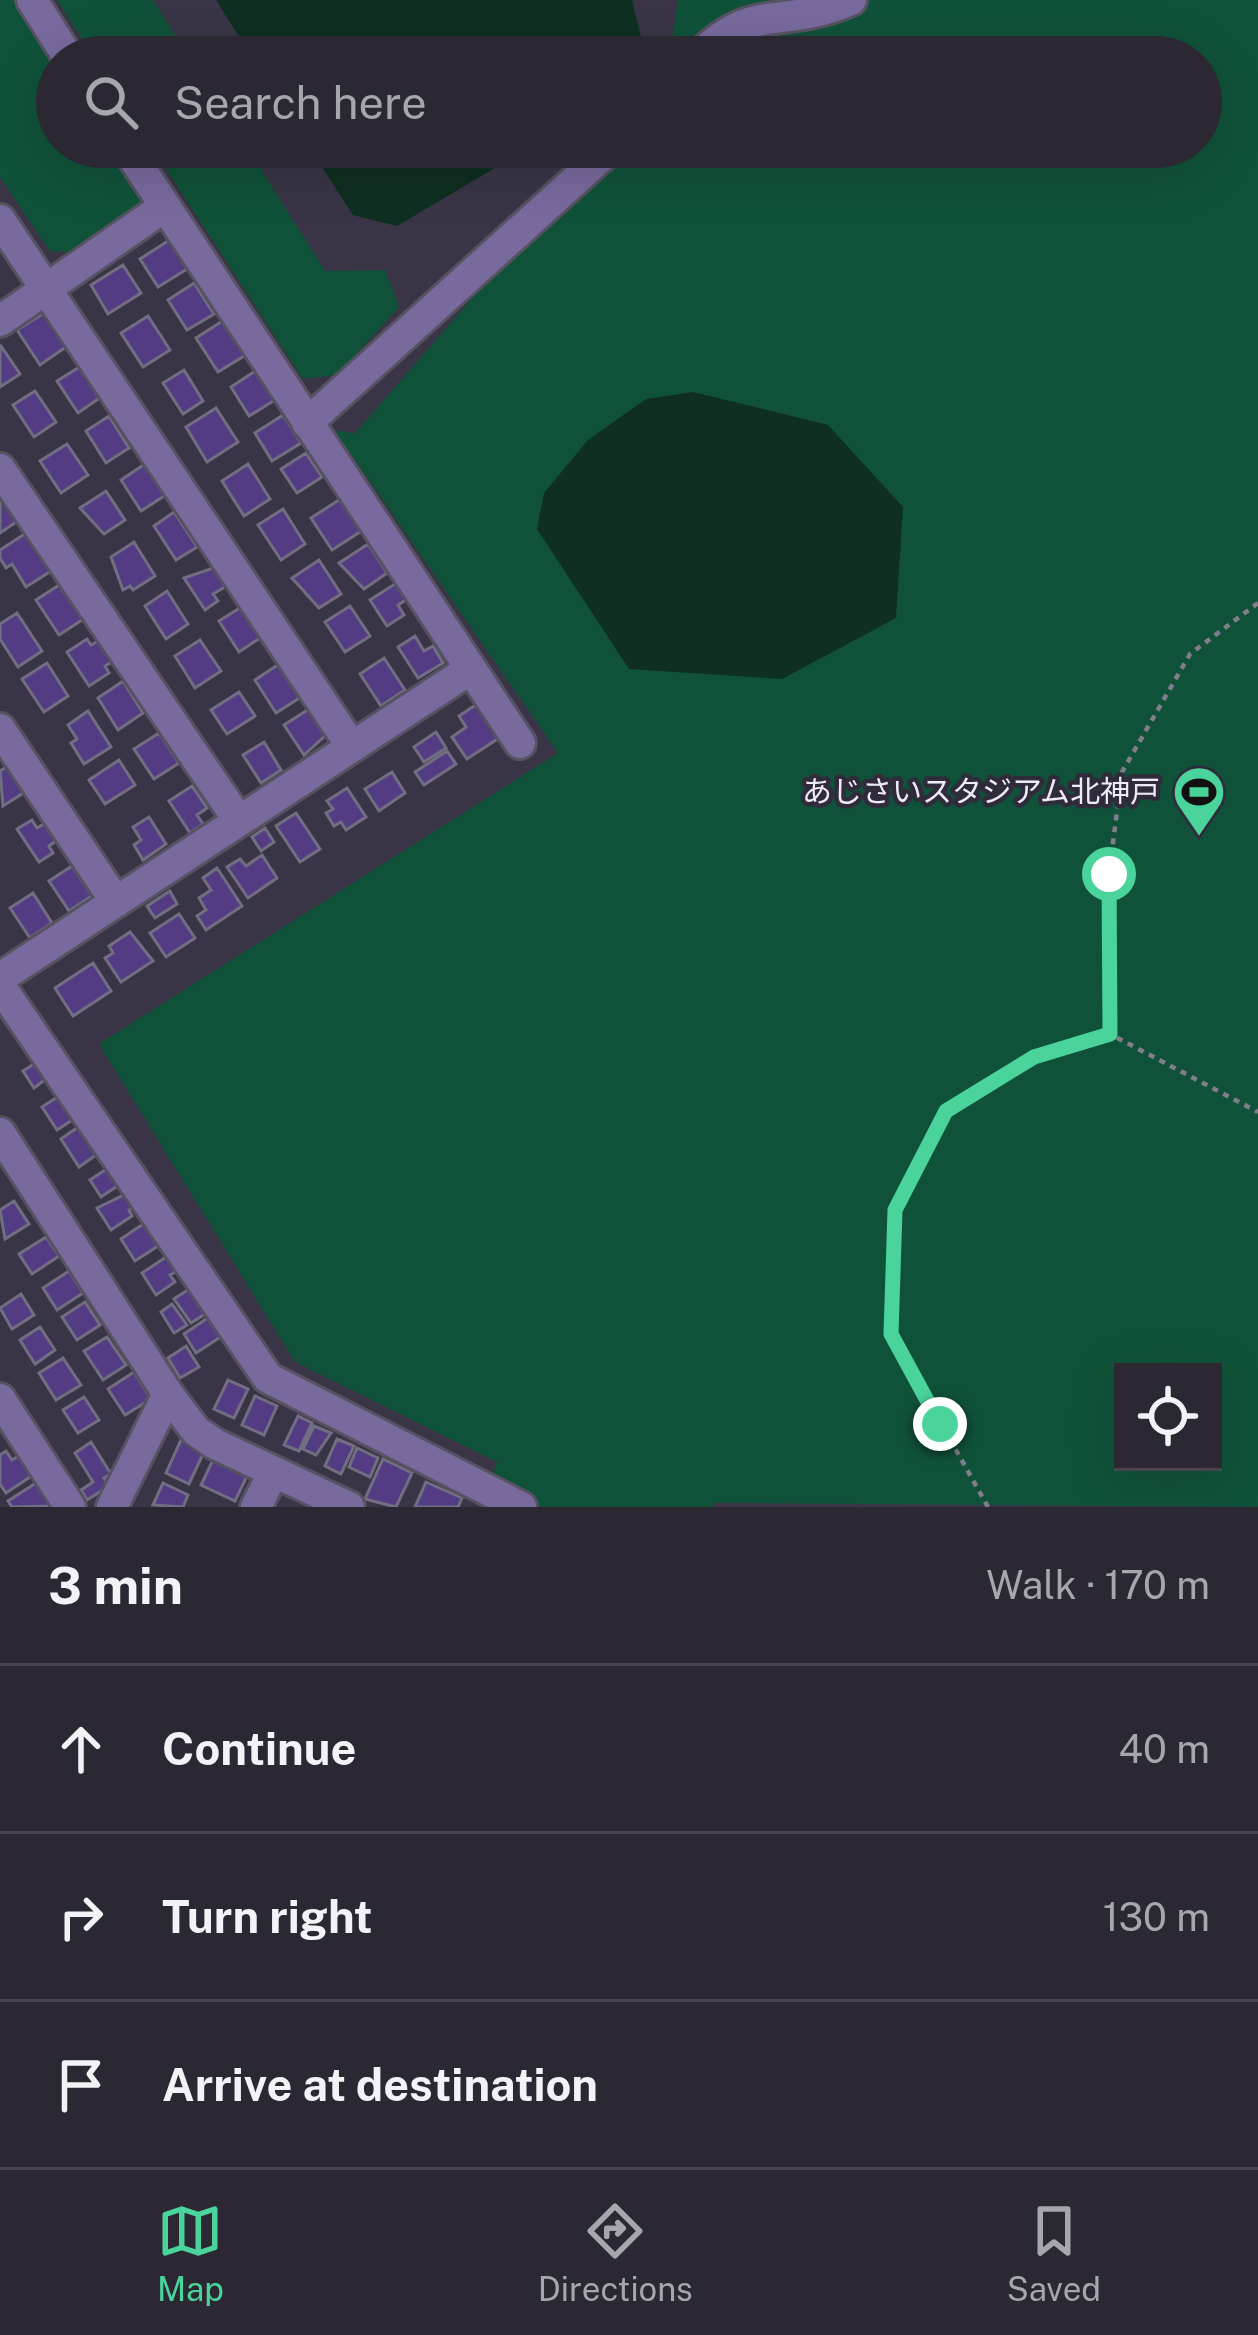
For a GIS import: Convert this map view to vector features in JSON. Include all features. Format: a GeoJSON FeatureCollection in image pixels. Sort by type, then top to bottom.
{"type":"FeatureCollection","features":[{"type":"Feature","properties":{"kind":"street"},"geometry":{"type":"LineString","coordinates":[[32,0],[55,36]]}},
{"type":"Feature","properties":{"kind":"street"},"geometry":{"type":"LineString","coordinates":[[715,36],[732,14],[753,7],[809,9],[850,0]]}},
{"type":"Feature","properties":{"kind":"street"},"geometry":{"type":"LineString","coordinates":[[139,168],[520,743]]}},
{"type":"Feature","properties":{"kind":"street"},"geometry":{"type":"LineString","coordinates":[[307,423],[589,168]]}},
{"type":"Feature","properties":{"kind":"street"},"geometry":{"type":"LineString","coordinates":[[0,320],[164,207]]}},
{"type":"Feature","properties":{"kind":"street"},"geometry":{"type":"LineString","coordinates":[[0,220],[352,747]]}},
{"type":"Feature","properties":{"kind":"street"},"geometry":{"type":"LineString","coordinates":[[0,469],[239,821]]}},
{"type":"Feature","properties":{"kind":"street"},"geometry":{"type":"LineString","coordinates":[[470,670],[0,982],[268,1378],[521,1507]]}},
{"type":"Feature","properties":{"kind":"street"},"geometry":{"type":"LineString","coordinates":[[0,729],[116,902]]}},
{"type":"Feature","properties":{"kind":"street"},"geometry":{"type":"LineString","coordinates":[[0,1133],[196,1431],[349,1507]]}},
{"type":"Feature","properties":{"kind":"street"},"geometry":{"type":"LineString","coordinates":[[112,1507],[168,1394]]}},
{"type":"Feature","properties":{"kind":"street"},"geometry":{"type":"LineString","coordinates":[[0,1399],[70,1507]]}},
{"type":"Feature","properties":{"kind":"street"},"geometry":{"type":"LineString","coordinates":[[256,1507],[273,1473]]}},
{"type":"Feature","properties":{"kind":"path"},"geometry":{"type":"LineString","coordinates":[[1110,1034],[1109,874],[1122,772],[1190,654],[1258,603]]}},
{"type":"Feature","properties":{"kind":"path"},"geometry":{"type":"LineString","coordinates":[[988,1507],[891,1334],[895,1210],[946,1111],[1034,1057],[1110,1034],[1258,1112]]}},
{"type":"Feature","properties":{"kind":"shaded area"},"geometry":{"type":"Polygon","coordinates":[[[0,0],[24,0],[45,36],[36,36],[36,168],[129,168],[151,203],[68,252],[50,251],[0,177],[0,0]]]}},
{"type":"Feature","properties":{"kind":"shaded area"},"geometry":{"type":"Polygon","coordinates":[[[57,0],[153,0],[176,36],[80,36],[57,0]]]}},
{"type":"Feature","properties":{"kind":"shaded area"},"geometry":{"type":"Polygon","coordinates":[[[216,0],[632,0],[641,36],[239,36],[216,0]]]}},
{"type":"Feature","properties":{"kind":"shaded area"},"geometry":{"type":"Polygon","coordinates":[[[678,0],[1258,0],[1258,1507],[713,1503],[713,1507],[480,1507],[497,1462],[295,1362],[99,1044],[558,753],[335,431],[355,433],[586,168],[1222,168],[1222,36],[673,36],[678,0]]]}},
{"type":"Feature","properties":{"kind":"shaded area"},"geometry":{"type":"Polygon","coordinates":[[[166,168],[260,168],[325,271],[385,270],[399,307],[337,375],[303,379],[166,168]]]}},
{"type":"Feature","properties":{"kind":"shaded area"},"geometry":{"type":"Polygon","coordinates":[[[323,168],[495,168],[397,226],[353,215],[323,168]]]}},
{"type":"Feature","properties":{"kind":"shaded area"},"geometry":{"type":"Polygon","coordinates":[[[693,392],[828,425],[903,507],[896,618],[782,679],[629,669],[537,529],[544,493],[588,440],[646,399],[693,392]]]}},
{"type":"Feature","properties":{"kind":"building"},"geometry":{"type":"Polygon","coordinates":[[[174,237],[192,266],[158,287],[140,259],[174,237]]]}},
{"type":"Feature","properties":{"kind":"building"},"geometry":{"type":"Polygon","coordinates":[[[123,265],[141,293],[108,314],[91,285],[123,265]]]}},
{"type":"Feature","properties":{"kind":"building"},"geometry":{"type":"Polygon","coordinates":[[[194,283],[214,314],[187,330],[168,300],[194,283]]]}},
{"type":"Feature","properties":{"kind":"building"},"geometry":{"type":"Polygon","coordinates":[[[44,313],[50,322],[54,319],[66,347],[40,365],[17,330],[44,313]]]}},
{"type":"Feature","properties":{"kind":"building"},"geometry":{"type":"Polygon","coordinates":[[[148,316],[170,350],[143,367],[121,333],[148,316]]]}},
{"type":"Feature","properties":{"kind":"building"},"geometry":{"type":"Polygon","coordinates":[[[227,318],[249,353],[218,372],[196,338],[227,318]]]}},
{"type":"Feature","properties":{"kind":"building"},"geometry":{"type":"Polygon","coordinates":[[[0,347],[20,374],[0,387],[0,347]]]}},
{"type":"Feature","properties":{"kind":"building"},"geometry":{"type":"Polygon","coordinates":[[[81,366],[101,397],[78,413],[57,381],[81,366]]]}},
{"type":"Feature","properties":{"kind":"building"},"geometry":{"type":"Polygon","coordinates":[[[184,370],[203,401],[183,414],[163,383],[184,370]]]}},
{"type":"Feature","properties":{"kind":"building"},"geometry":{"type":"Polygon","coordinates":[[[257,370],[275,400],[249,416],[231,387],[257,370]]]}},
{"type":"Feature","properties":{"kind":"building"},"geometry":{"type":"Polygon","coordinates":[[[35,391],[56,422],[34,437],[13,405],[35,391]]]}},
{"type":"Feature","properties":{"kind":"building"},"geometry":{"type":"Polygon","coordinates":[[[216,408],[238,442],[207,462],[186,427],[216,408]]]}},
{"type":"Feature","properties":{"kind":"building"},"geometry":{"type":"Polygon","coordinates":[[[283,415],[301,443],[272,461],[255,433],[283,415]]]}},
{"type":"Feature","properties":{"kind":"building"},"geometry":{"type":"Polygon","coordinates":[[[109,416],[129,448],[106,463],[86,431],[109,416]]]}},
{"type":"Feature","properties":{"kind":"building"},"geometry":{"type":"Polygon","coordinates":[[[67,444],[88,475],[61,493],[40,461],[67,444]]]}},
{"type":"Feature","properties":{"kind":"building"},"geometry":{"type":"Polygon","coordinates":[[[306,453],[322,477],[297,493],[281,469],[306,453]]]}},
{"type":"Feature","properties":{"kind":"building"},"geometry":{"type":"Polygon","coordinates":[[[145,464],[169,493],[141,511],[121,480],[145,464]]]}},
{"type":"Feature","properties":{"kind":"building"},"geometry":{"type":"Polygon","coordinates":[[[248,464],[270,499],[244,516],[222,481],[248,464]]]}},
{"type":"Feature","properties":{"kind":"building"},"geometry":{"type":"Polygon","coordinates":[[[106,491],[125,520],[104,534],[80,508],[106,491]]]}},
{"type":"Feature","properties":{"kind":"building"},"geometry":{"type":"Polygon","coordinates":[[[0,492],[19,520],[0,533],[0,492]]]}},
{"type":"Feature","properties":{"kind":"building"},"geometry":{"type":"Polygon","coordinates":[[[342,498],[363,530],[332,550],[311,518],[342,498]]]}},
{"type":"Feature","properties":{"kind":"building"},"geometry":{"type":"Polygon","coordinates":[[[283,509],[305,544],[281,560],[258,525],[283,509]]]}},
{"type":"Feature","properties":{"kind":"building"},"geometry":{"type":"Polygon","coordinates":[[[174,512],[197,547],[176,560],[154,526],[174,512]]]}},
{"type":"Feature","properties":{"kind":"building"},"geometry":{"type":"Polygon","coordinates":[[[26,533],[51,571],[26,587],[12,564],[6,568],[0,550],[26,533]]]}},
{"type":"Feature","properties":{"kind":"building"},"geometry":{"type":"Polygon","coordinates":[[[134,542],[155,576],[133,590],[130,586],[123,590],[111,557],[134,542]]]}},
{"type":"Feature","properties":{"kind":"building"},"geometry":{"type":"Polygon","coordinates":[[[368,544],[387,573],[364,589],[339,563],[368,544]]]}},
{"type":"Feature","properties":{"kind":"building"},"geometry":{"type":"Polygon","coordinates":[[[319,560],[341,594],[319,608],[292,578],[319,560]]]}},
{"type":"Feature","properties":{"kind":"building"},"geometry":{"type":"Polygon","coordinates":[[[213,568],[225,587],[213,594],[218,601],[205,610],[184,578],[213,568]]]}},
{"type":"Feature","properties":{"kind":"building"},"geometry":{"type":"Polygon","coordinates":[[[398,582],[409,598],[398,605],[404,615],[387,626],[370,600],[398,582]]]}},
{"type":"Feature","properties":{"kind":"building"},"geometry":{"type":"Polygon","coordinates":[[[59,585],[64,593],[69,590],[82,620],[59,635],[36,600],[59,585]]]}},
{"type":"Feature","properties":{"kind":"building"},"geometry":{"type":"Polygon","coordinates":[[[167,591],[188,624],[166,639],[145,606],[167,591]]]}},
{"type":"Feature","properties":{"kind":"building"},"geometry":{"type":"Polygon","coordinates":[[[243,606],[263,636],[239,652],[219,621],[243,606]]]}},
{"type":"Feature","properties":{"kind":"building"},"geometry":{"type":"Polygon","coordinates":[[[350,606],[370,636],[345,652],[325,622],[350,606]]]}},
{"type":"Feature","properties":{"kind":"building"},"geometry":{"type":"Polygon","coordinates":[[[17,613],[42,651],[18,667],[0,639],[0,624],[17,613]]]}},
{"type":"Feature","properties":{"kind":"building"},"geometry":{"type":"Polygon","coordinates":[[[415,636],[424,651],[433,646],[443,663],[418,678],[398,647],[415,636]]]}},
{"type":"Feature","properties":{"kind":"building"},"geometry":{"type":"Polygon","coordinates":[[[87,639],[91,645],[98,641],[112,662],[105,666],[109,673],[89,686],[67,652],[87,639]]]}},
{"type":"Feature","properties":{"kind":"building"},"geometry":{"type":"Polygon","coordinates":[[[200,640],[221,671],[195,688],[175,656],[200,640]]]}},
{"type":"Feature","properties":{"kind":"building"},"geometry":{"type":"Polygon","coordinates":[[[384,658],[405,690],[381,706],[360,674],[384,658]]]}},
{"type":"Feature","properties":{"kind":"building"},"geometry":{"type":"Polygon","coordinates":[[[47,663],[68,696],[44,712],[22,679],[47,663]]]}},
{"type":"Feature","properties":{"kind":"building"},"geometry":{"type":"Polygon","coordinates":[[[279,664],[301,697],[276,713],[255,680],[279,664]]]}},
{"type":"Feature","properties":{"kind":"building"},"geometry":{"type":"Polygon","coordinates":[[[123,681],[143,713],[118,730],[98,698],[123,681]]]}},
{"type":"Feature","properties":{"kind":"building"},"geometry":{"type":"Polygon","coordinates":[[[239,692],[255,716],[227,734],[211,710],[239,692]]]}},
{"type":"Feature","properties":{"kind":"building"},"geometry":{"type":"Polygon","coordinates":[[[477,704],[499,738],[467,759],[452,737],[466,727],[459,716],[477,704]]]}},
{"type":"Feature","properties":{"kind":"building"},"geometry":{"type":"Polygon","coordinates":[[[309,709],[326,735],[304,755],[284,725],[309,709]]]}},
{"type":"Feature","properties":{"kind":"building"},"geometry":{"type":"Polygon","coordinates":[[[88,711],[111,747],[84,764],[71,743],[77,739],[68,725],[88,711]]]}},
{"type":"Feature","properties":{"kind":"building"},"geometry":{"type":"Polygon","coordinates":[[[436,732],[446,748],[424,762],[414,747],[436,732]]]}},
{"type":"Feature","properties":{"kind":"building"},"geometry":{"type":"Polygon","coordinates":[[[159,733],[179,763],[154,779],[134,749],[159,733]]]}},
{"type":"Feature","properties":{"kind":"building"},"geometry":{"type":"Polygon","coordinates":[[[264,742],[281,770],[261,783],[243,755],[264,742]]]}},
{"type":"Feature","properties":{"kind":"building"},"geometry":{"type":"Polygon","coordinates":[[[447,751],[456,764],[424,785],[415,772],[447,751]]]}},
{"type":"Feature","properties":{"kind":"building"},"geometry":{"type":"Polygon","coordinates":[[[119,760],[135,785],[105,804],[89,780],[119,760]]]}},
{"type":"Feature","properties":{"kind":"building"},"geometry":{"type":"Polygon","coordinates":[[[8,766],[25,792],[3,806],[0,771],[8,766]]]}},
{"type":"Feature","properties":{"kind":"building"},"geometry":{"type":"Polygon","coordinates":[[[392,772],[405,793],[379,811],[365,789],[392,772]]]}},
{"type":"Feature","properties":{"kind":"building"},"geometry":{"type":"Polygon","coordinates":[[[192,786],[207,808],[197,815],[203,824],[190,833],[169,801],[192,786]]]}},
{"type":"Feature","properties":{"kind":"building"},"geometry":{"type":"Polygon","coordinates":[[[347,788],[366,817],[346,830],[341,822],[334,826],[326,813],[333,809],[327,801],[347,788]]]}},
{"type":"Feature","properties":{"kind":"building"},"geometry":{"type":"Polygon","coordinates":[[[296,813],[320,849],[300,862],[276,826],[296,813]]]}},
{"type":"Feature","properties":{"kind":"building"},"geometry":{"type":"Polygon","coordinates":[[[149,817],[166,844],[143,860],[134,845],[141,840],[133,827],[149,817]]]}},
{"type":"Feature","properties":{"kind":"building"},"geometry":{"type":"Polygon","coordinates":[[[32,820],[37,828],[49,821],[60,838],[49,846],[53,853],[39,862],[17,829],[32,820]]]}},
{"type":"Feature","properties":{"kind":"building"},"geometry":{"type":"Polygon","coordinates":[[[265,828],[274,842],[261,851],[252,837],[265,828]]]}},
{"type":"Feature","properties":{"kind":"building"},"geometry":{"type":"Polygon","coordinates":[[[262,855],[277,878],[248,898],[227,867],[240,859],[246,866],[262,855]]]}},
{"type":"Feature","properties":{"kind":"building"},"geometry":{"type":"Polygon","coordinates":[[[72,866],[92,896],[69,911],[49,881],[72,866]]]}},
{"type":"Feature","properties":{"kind":"building"},"geometry":{"type":"Polygon","coordinates":[[[217,868],[242,906],[206,930],[197,916],[206,910],[199,898],[211,890],[203,878],[217,868]]]}},
{"type":"Feature","properties":{"kind":"building"},"geometry":{"type":"Polygon","coordinates":[[[170,891],[177,904],[155,918],[147,906],[170,891]]]}},
{"type":"Feature","properties":{"kind":"building"},"geometry":{"type":"Polygon","coordinates":[[[33,893],[52,923],[30,938],[10,908],[33,893]]]}},
{"type":"Feature","properties":{"kind":"building"},"geometry":{"type":"Polygon","coordinates":[[[179,914],[195,938],[166,957],[150,933],[179,914]]]}},
{"type":"Feature","properties":{"kind":"building"},"geometry":{"type":"Polygon","coordinates":[[[130,932],[153,961],[121,982],[105,958],[113,953],[109,946],[130,932]]]}},
{"type":"Feature","properties":{"kind":"building"},"geometry":{"type":"Polygon","coordinates":[[[93,963],[111,991],[73,1016],[55,988],[93,963]]]}},
{"type":"Feature","properties":{"kind":"building"},"geometry":{"type":"Polygon","coordinates":[[[40,1060],[50,1076],[34,1088],[23,1071],[40,1060]]]}},
{"type":"Feature","properties":{"kind":"building"},"geometry":{"type":"Polygon","coordinates":[[[62,1094],[77,1117],[57,1130],[42,1107],[62,1094]]]}},
{"type":"Feature","properties":{"kind":"building"},"geometry":{"type":"Polygon","coordinates":[[[81,1125],[96,1155],[79,1167],[61,1139],[81,1125]]]}},
{"type":"Feature","properties":{"kind":"building"},"geometry":{"type":"Polygon","coordinates":[[[111,1166],[122,1183],[101,1197],[90,1180],[111,1166]]]}},
{"type":"Feature","properties":{"kind":"building"},"geometry":{"type":"Polygon","coordinates":[[[130,1192],[138,1204],[129,1210],[132,1216],[111,1230],[97,1208],[130,1192]]]}},
{"type":"Feature","properties":{"kind":"building"},"geometry":{"type":"Polygon","coordinates":[[[14,1201],[29,1224],[5,1239],[0,1210],[14,1201]]]}},
{"type":"Feature","properties":{"kind":"building"},"geometry":{"type":"Polygon","coordinates":[[[146,1222],[161,1244],[135,1261],[121,1239],[146,1222]]]}},
{"type":"Feature","properties":{"kind":"building"},"geometry":{"type":"Polygon","coordinates":[[[46,1237],[59,1256],[32,1274],[19,1254],[46,1237]]]}},
{"type":"Feature","properties":{"kind":"building"},"geometry":{"type":"Polygon","coordinates":[[[169,1255],[179,1270],[170,1275],[175,1282],[156,1295],[142,1273],[169,1255]]]}},
{"type":"Feature","properties":{"kind":"building"},"geometry":{"type":"Polygon","coordinates":[[[69,1271],[83,1293],[57,1310],[43,1288],[69,1271]]]}},
{"type":"Feature","properties":{"kind":"building"},"geometry":{"type":"Polygon","coordinates":[[[189,1289],[205,1314],[191,1323],[174,1299],[189,1289]]]}},
{"type":"Feature","properties":{"kind":"building"},"geometry":{"type":"Polygon","coordinates":[[[21,1294],[34,1315],[12,1329],[0,1308],[21,1294]]]}},
{"type":"Feature","properties":{"kind":"building"},"geometry":{"type":"Polygon","coordinates":[[[85,1302],[100,1325],[77,1340],[62,1317],[85,1302]]]}},
{"type":"Feature","properties":{"kind":"building"},"geometry":{"type":"Polygon","coordinates":[[[172,1304],[187,1325],[174,1333],[161,1312],[172,1304]]]}},
{"type":"Feature","properties":{"kind":"building"},"geometry":{"type":"Polygon","coordinates":[[[209,1317],[222,1336],[196,1353],[184,1334],[209,1317]]]}},
{"type":"Feature","properties":{"kind":"building"},"geometry":{"type":"Polygon","coordinates":[[[40,1327],[55,1350],[35,1364],[20,1340],[40,1327]]]}},
{"type":"Feature","properties":{"kind":"building"},"geometry":{"type":"Polygon","coordinates":[[[107,1337],[126,1365],[103,1380],[84,1351],[107,1337]]]}},
{"type":"Feature","properties":{"kind":"building"},"geometry":{"type":"Polygon","coordinates":[[[186,1346],[199,1367],[180,1378],[168,1358],[186,1346]]]}},
{"type":"Feature","properties":{"kind":"building"},"geometry":{"type":"Polygon","coordinates":[[[63,1358],[81,1385],[56,1400],[39,1373],[63,1358]]]}},
{"type":"Feature","properties":{"kind":"building"},"geometry":{"type":"Polygon","coordinates":[[[134,1372],[151,1399],[125,1415],[108,1389],[134,1372]]]}},
{"type":"Feature","properties":{"kind":"building"},"geometry":{"type":"Polygon","coordinates":[[[228,1380],[248,1389],[234,1418],[214,1409],[228,1380]]]}},
{"type":"Feature","properties":{"kind":"building"},"geometry":{"type":"Polygon","coordinates":[[[255,1396],[277,1406],[264,1435],[242,1425],[255,1396]]]}},
{"type":"Feature","properties":{"kind":"building"},"geometry":{"type":"Polygon","coordinates":[[[84,1397],[99,1420],[78,1433],[63,1410],[84,1397]]]}},
{"type":"Feature","properties":{"kind":"building"},"geometry":{"type":"Polygon","coordinates":[[[298,1416],[312,1423],[299,1451],[284,1445],[298,1416]]]}},
{"type":"Feature","properties":{"kind":"building"},"geometry":{"type":"Polygon","coordinates":[[[314,1426],[331,1433],[316,1455],[303,1449],[314,1426]]]}},
{"type":"Feature","properties":{"kind":"building"},"geometry":{"type":"Polygon","coordinates":[[[337,1439],[354,1446],[341,1474],[325,1466],[337,1439]]]}},
{"type":"Feature","properties":{"kind":"building"},"geometry":{"type":"Polygon","coordinates":[[[181,1440],[203,1454],[189,1484],[166,1473],[181,1440]]]}},
{"type":"Feature","properties":{"kind":"building"},"geometry":{"type":"Polygon","coordinates":[[[91,1442],[111,1474],[104,1478],[109,1486],[87,1500],[81,1490],[93,1482],[75,1453],[91,1442]]]}},
{"type":"Feature","properties":{"kind":"building"},"geometry":{"type":"Polygon","coordinates":[[[357,1448],[378,1458],[370,1477],[349,1467],[357,1448]]]}},
{"type":"Feature","properties":{"kind":"building"},"geometry":{"type":"Polygon","coordinates":[[[6,1451],[12,1460],[22,1454],[36,1473],[6,1493],[0,1484],[0,1455],[6,1451]]]}},
{"type":"Feature","properties":{"kind":"building"},"geometry":{"type":"Polygon","coordinates":[[[214,1458],[248,1474],[235,1501],[201,1485],[214,1458]]]}},
{"type":"Feature","properties":{"kind":"building"},"geometry":{"type":"Polygon","coordinates":[[[383,1459],[412,1473],[396,1507],[365,1499],[383,1459]]]}},
{"type":"Feature","properties":{"kind":"building"},"geometry":{"type":"Polygon","coordinates":[[[426,1482],[462,1498],[458,1507],[415,1507],[426,1482]]]}},
{"type":"Feature","properties":{"kind":"building"},"geometry":{"type":"Polygon","coordinates":[[[36,1483],[51,1506],[12,1507],[8,1501],[36,1483]]]}},
{"type":"Feature","properties":{"kind":"building"},"geometry":{"type":"Polygon","coordinates":[[[163,1483],[188,1495],[183,1507],[153,1505],[163,1483]]]}},
{"type":"Feature","properties":{"kind":"place","name":"あじさいスタジアム北神戸"},"geometry":{"type":"Point","coordinates":[1199,838]}},
{"type":"Feature","properties":{"kind":"route"},"geometry":{"type":"LineString","coordinates":[[940,1424],[891,1334],[895,1210],[946,1111],[1034,1057],[1110,1034],[1109,874]]}}]}
